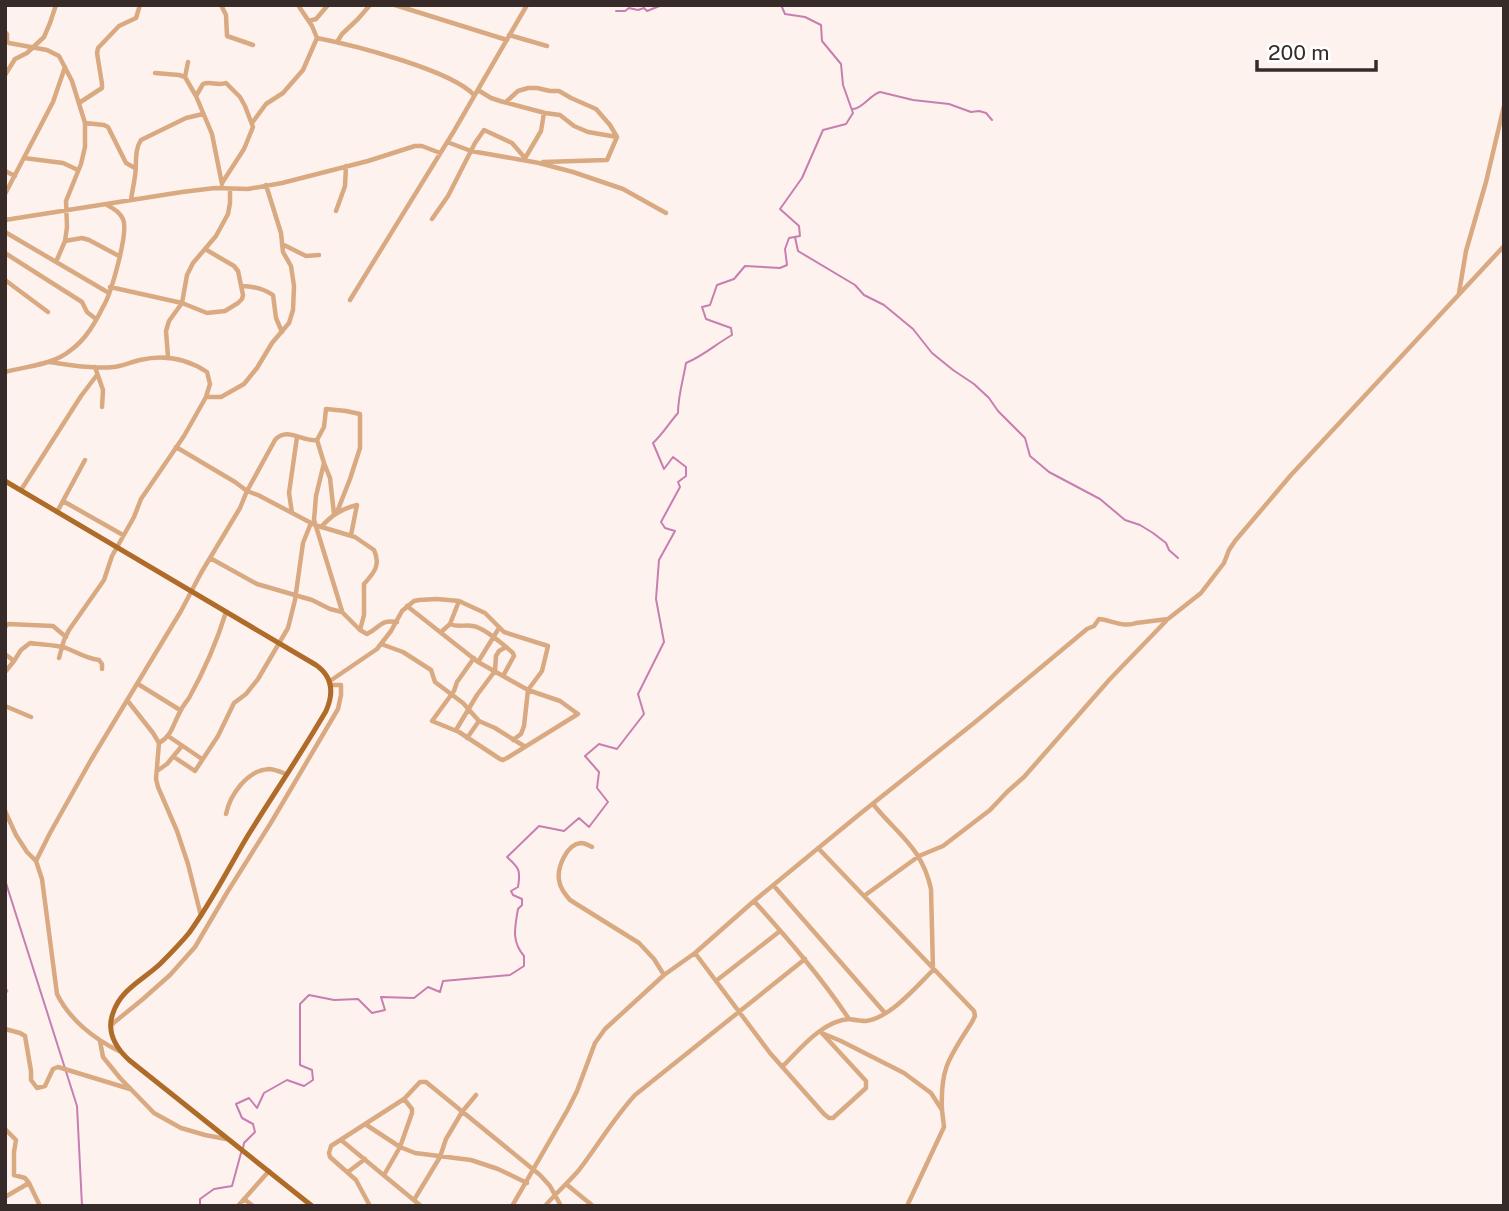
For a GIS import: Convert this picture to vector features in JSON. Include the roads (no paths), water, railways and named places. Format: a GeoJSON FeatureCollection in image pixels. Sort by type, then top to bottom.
{"type":"FeatureCollection","features":[{"type":"Feature","properties":{"kind":"main road"},"geometry":{"type":"LineString","coordinates":[[5,481],[321,668],[331,683],[326,711],[201,916],[176,948],[124,993],[116,1006],[110,1025],[111,1037],[120,1052],[312,1206]]}},
{"type":"Feature","properties":{"kind":"street"},"geometry":{"type":"LineString","coordinates":[[5,75],[15,59],[27,54],[44,37],[55,5]]}},
{"type":"Feature","properties":{"kind":"street"},"geometry":{"type":"LineString","coordinates":[[79,103],[102,88],[98,48],[119,26],[136,18],[140,5]]}},
{"type":"Feature","properties":{"kind":"street"},"geometry":{"type":"LineString","coordinates":[[221,5],[226,15],[227,36],[253,45]]}},
{"type":"Feature","properties":{"kind":"street"},"geometry":{"type":"LineString","coordinates":[[252,124],[266,104],[283,93],[303,69],[317,38],[298,5]]}},
{"type":"Feature","properties":{"kind":"street"},"geometry":{"type":"LineString","coordinates":[[309,21],[316,19],[328,5]]}},
{"type":"Feature","properties":{"kind":"street"},"geometry":{"type":"LineString","coordinates":[[337,42],[370,5]]}},
{"type":"Feature","properties":{"kind":"street"},"geometry":{"type":"LineString","coordinates":[[395,5],[508,38],[547,46]]}},
{"type":"Feature","properties":{"kind":"street"},"geometry":{"type":"LineString","coordinates":[[350,300],[495,64],[527,5]]}},
{"type":"Feature","properties":{"kind":"street"},"geometry":{"type":"LineString","coordinates":[[5,32],[9,43],[47,50],[59,56],[85,123],[85,148],[66,201],[65,241],[57,262]]}},
{"type":"Feature","properties":{"kind":"street"},"geometry":{"type":"LineString","coordinates":[[317,38],[426,69],[491,98],[560,115],[574,126],[588,132],[617,138]]}},
{"type":"Feature","properties":{"kind":"street"},"geometry":{"type":"LineString","coordinates":[[185,77],[188,62]]}},
{"type":"Feature","properties":{"kind":"street"},"geometry":{"type":"LineString","coordinates":[[5,194],[53,102],[65,66]]}},
{"type":"Feature","properties":{"kind":"street"},"geometry":{"type":"LineString","coordinates":[[155,73],[185,77],[197,96],[212,134],[222,186]]}},
{"type":"Feature","properties":{"kind":"street"},"geometry":{"type":"LineString","coordinates":[[197,96],[206,82],[222,85],[226,83],[240,97],[252,124],[253,130],[244,149],[222,186]]}},
{"type":"Feature","properties":{"kind":"street"},"geometry":{"type":"LineString","coordinates":[[506,103],[518,92],[528,88],[559,91],[597,109],[617,138]]}},
{"type":"Feature","properties":{"kind":"street"},"geometry":{"type":"LineString","coordinates":[[1458,295],[1466,251],[1504,106]]}},
{"type":"Feature","properties":{"kind":"street"},"geometry":{"type":"LineString","coordinates":[[525,159],[541,131],[544,113]]}},
{"type":"Feature","properties":{"kind":"street"},"geometry":{"type":"LineString","coordinates":[[131,200],[137,144],[186,118],[203,114]]}},
{"type":"Feature","properties":{"kind":"street"},"geometry":{"type":"LineString","coordinates":[[85,123],[108,127],[126,163],[135,168]]}},
{"type":"Feature","properties":{"kind":"street"},"geometry":{"type":"LineString","coordinates":[[432,219],[448,196],[484,130],[512,143],[525,159]]}},
{"type":"Feature","properties":{"kind":"street"},"geometry":{"type":"LineString","coordinates":[[539,163],[607,160],[617,138]]}},
{"type":"Feature","properties":{"kind":"street"},"geometry":{"type":"LineString","coordinates":[[447,142],[471,151],[525,159],[623,188],[666,213]]}},
{"type":"Feature","properties":{"kind":"street"},"geometry":{"type":"LineString","coordinates":[[5,220],[222,186],[229,189],[248,189],[346,166],[415,146],[440,153]]}},
{"type":"Feature","properties":{"kind":"street"},"geometry":{"type":"LineString","coordinates":[[24,158],[63,163],[78,170]]}},
{"type":"Feature","properties":{"kind":"street"},"geometry":{"type":"LineString","coordinates":[[336,211],[345,186],[346,166]]}},
{"type":"Feature","properties":{"kind":"street"},"geometry":{"type":"LineString","coordinates":[[5,171],[15,176]]}},
{"type":"Feature","properties":{"kind":"street"},"geometry":{"type":"LineString","coordinates":[[206,397],[221,397],[244,384],[289,323],[293,310],[292,266],[283,252],[281,233],[266,185]]}},
{"type":"Feature","properties":{"kind":"street"},"geometry":{"type":"LineString","coordinates":[[168,357],[166,331],[169,321],[182,303],[187,275],[193,263],[216,236],[228,214],[229,189]]}},
{"type":"Feature","properties":{"kind":"street"},"geometry":{"type":"LineString","coordinates":[[5,366],[8,371],[49,362],[63,356],[86,337],[105,305],[125,228],[119,213],[106,205]]}},
{"type":"Feature","properties":{"kind":"street"},"geometry":{"type":"LineString","coordinates":[[5,232],[110,290],[182,303],[207,313],[219,312],[242,299],[242,286],[237,269],[205,249]]}},
{"type":"Feature","properties":{"kind":"street"},"geometry":{"type":"LineString","coordinates":[[65,241],[82,237],[119,256]]}},
{"type":"Feature","properties":{"kind":"street"},"geometry":{"type":"LineString","coordinates":[[282,244],[306,256],[319,255]]}},
{"type":"Feature","properties":{"kind":"street"},"geometry":{"type":"LineString","coordinates":[[864,896],[919,856],[943,846],[990,810],[1024,777],[1110,679],[1168,619],[1201,593],[1224,563],[1235,541],[1291,475],[1504,246]]}},
{"type":"Feature","properties":{"kind":"street"},"geometry":{"type":"LineString","coordinates":[[5,253],[82,302],[87,312],[96,319]]}},
{"type":"Feature","properties":{"kind":"street"},"geometry":{"type":"LineString","coordinates":[[5,280],[48,312]]}},
{"type":"Feature","properties":{"kind":"street"},"geometry":{"type":"LineString","coordinates":[[242,286],[267,290],[272,295],[276,318],[282,332]]}},
{"type":"Feature","properties":{"kind":"street"},"geometry":{"type":"LineString","coordinates":[[49,362],[117,367],[144,359],[181,358],[207,372],[210,384],[193,421],[141,499],[101,584],[66,637],[59,658]]}},
{"type":"Feature","properties":{"kind":"street"},"geometry":{"type":"LineString","coordinates":[[95,367],[103,390],[102,407]]}},
{"type":"Feature","properties":{"kind":"street"},"geometry":{"type":"LineString","coordinates":[[21,490],[97,375]]}},
{"type":"Feature","properties":{"kind":"street"},"geometry":{"type":"LineString","coordinates":[[326,409],[360,414],[360,448],[351,479],[335,513],[330,478],[317,440],[324,427],[326,409]]}},
{"type":"Feature","properties":{"kind":"street"},"geometry":{"type":"LineString","coordinates":[[36,861],[240,508],[275,440],[282,433],[309,441],[317,440]]}},
{"type":"Feature","properties":{"kind":"street"},"geometry":{"type":"LineString","coordinates":[[292,513],[289,493],[297,437]]}},
{"type":"Feature","properties":{"kind":"street"},"geometry":{"type":"LineString","coordinates":[[176,447],[247,491],[316,525],[351,535],[376,553],[375,573],[364,584],[364,615],[360,630]]}},
{"type":"Feature","properties":{"kind":"street"},"geometry":{"type":"LineString","coordinates":[[57,512],[85,460]]}},
{"type":"Feature","properties":{"kind":"street"},"geometry":{"type":"LineString","coordinates":[[324,463],[316,496],[316,525],[342,611],[363,633],[370,634],[383,622],[397,622]]}},
{"type":"Feature","properties":{"kind":"street"},"geometry":{"type":"LineString","coordinates":[[63,501],[124,535]]}},
{"type":"Feature","properties":{"kind":"street"},"geometry":{"type":"LineString","coordinates":[[174,757],[195,771],[218,736],[234,703],[252,687],[284,636],[291,620],[303,543],[316,525],[343,508],[357,505],[351,535]]}},
{"type":"Feature","properties":{"kind":"street"},"geometry":{"type":"LineString","coordinates":[[210,558],[257,584],[342,611]]}},
{"type":"Feature","properties":{"kind":"street"},"geometry":{"type":"LineString","coordinates":[[331,683],[381,644],[402,611],[414,601],[459,601],[485,613],[504,632],[548,646],[542,671],[528,690],[524,726],[521,734],[513,740]]}},
{"type":"Feature","properties":{"kind":"street"},"geometry":{"type":"LineString","coordinates":[[440,632],[450,624],[459,601]]}},
{"type":"Feature","properties":{"kind":"street"},"geometry":{"type":"LineString","coordinates":[[407,606],[476,660],[528,690],[560,701],[578,714],[503,760],[456,730],[432,721],[451,694],[476,660],[493,637],[499,628]]}},
{"type":"Feature","properties":{"kind":"street"},"geometry":{"type":"LineString","coordinates":[[159,743],[168,736],[198,679],[226,612]]}},
{"type":"Feature","properties":{"kind":"street"},"geometry":{"type":"LineString","coordinates":[[512,1206],[568,1110],[600,1036],[664,975],[695,953],[818,848],[1094,626],[1099,619],[1131,625],[1168,619]]}},
{"type":"Feature","properties":{"kind":"street"},"geometry":{"type":"LineString","coordinates":[[450,624],[477,627],[513,653],[514,656],[503,676]]}},
{"type":"Feature","properties":{"kind":"street"},"geometry":{"type":"LineString","coordinates":[[5,626],[53,626],[66,637]]}},
{"type":"Feature","properties":{"kind":"street"},"geometry":{"type":"LineString","coordinates":[[5,672],[21,650],[30,643],[63,647],[88,659],[99,660],[102,669]]}},
{"type":"Feature","properties":{"kind":"street"},"geometry":{"type":"LineString","coordinates":[[381,644],[403,652],[431,670],[435,682],[469,709],[479,721],[525,746]]}},
{"type":"Feature","properties":{"kind":"street"},"geometry":{"type":"LineString","coordinates":[[456,730],[495,671],[499,651],[506,647]]}},
{"type":"Feature","properties":{"kind":"street"},"geometry":{"type":"LineString","coordinates":[[5,654],[13,661]]}},
{"type":"Feature","properties":{"kind":"street"},"geometry":{"type":"LineString","coordinates":[[110,1025],[170,975],[195,947],[338,709],[341,685],[331,683]]}},
{"type":"Feature","properties":{"kind":"street"},"geometry":{"type":"LineString","coordinates":[[138,684],[180,710]]}},
{"type":"Feature","properties":{"kind":"street"},"geometry":{"type":"LineString","coordinates":[[127,700],[159,743],[156,772],[158,787],[177,831],[201,916]]}},
{"type":"Feature","properties":{"kind":"street"},"geometry":{"type":"LineString","coordinates":[[5,706],[31,717]]}},
{"type":"Feature","properties":{"kind":"street"},"geometry":{"type":"LineString","coordinates":[[467,738],[479,721]]}},
{"type":"Feature","properties":{"kind":"street"},"geometry":{"type":"LineString","coordinates":[[168,736],[202,760]]}},
{"type":"Feature","properties":{"kind":"street"},"geometry":{"type":"LineString","coordinates":[[156,772],[174,757],[181,747]]}},
{"type":"Feature","properties":{"kind":"street"},"geometry":{"type":"LineString","coordinates":[[226,814],[236,791],[252,775],[271,769],[286,774]]}},
{"type":"Feature","properties":{"kind":"street"},"geometry":{"type":"LineString","coordinates":[[782,1067],[833,1022],[875,1019],[913,990],[933,970],[931,889],[928,876],[919,856],[873,804]]}},
{"type":"Feature","properties":{"kind":"street"},"geometry":{"type":"LineString","coordinates":[[5,811],[16,835],[36,861],[42,878],[57,993],[62,1004],[99,1040],[120,1052]]}},
{"type":"Feature","properties":{"kind":"street"},"geometry":{"type":"LineString","coordinates":[[592,846],[583,843],[573,846],[567,853],[560,866],[559,880],[564,893],[570,900],[639,943],[664,975]]}},
{"type":"Feature","properties":{"kind":"street"},"geometry":{"type":"LineString","coordinates":[[818,848],[974,1011],[975,1016],[945,1068],[942,1086],[944,1128],[907,1206]]}},
{"type":"Feature","properties":{"kind":"street"},"geometry":{"type":"LineString","coordinates":[[774,886],[885,1013]]}},
{"type":"Feature","properties":{"kind":"street"},"geometry":{"type":"LineString","coordinates":[[754,901],[805,959],[849,1019]]}},
{"type":"Feature","properties":{"kind":"street"},"geometry":{"type":"LineString","coordinates":[[716,981],[780,931]]}},
{"type":"Feature","properties":{"kind":"street"},"geometry":{"type":"LineString","coordinates":[[695,953],[782,1067],[824,1114],[833,1118],[867,1085],[822,1033]]}},
{"type":"Feature","properties":{"kind":"street"},"geometry":{"type":"LineString","coordinates":[[545,1206],[566,1184],[601,1140],[619,1112],[635,1095],[805,959]]}},
{"type":"Feature","properties":{"kind":"street"},"geometry":{"type":"LineString","coordinates":[[5,1029],[20,1033],[24,1037],[31,1080],[37,1088],[45,1086],[53,1069],[58,1067],[130,1089]]}},
{"type":"Feature","properties":{"kind":"street"},"geometry":{"type":"LineString","coordinates":[[822,1033],[904,1073],[931,1093],[942,1110]]}},
{"type":"Feature","properties":{"kind":"street"},"geometry":{"type":"LineString","coordinates":[[99,1040],[103,1057],[153,1113],[181,1128],[229,1140]]}},
{"type":"Feature","properties":{"kind":"street"},"geometry":{"type":"LineString","coordinates":[[370,1206],[356,1180],[330,1157],[331,1146],[404,1098],[420,1082],[426,1082],[540,1175],[550,1186],[561,1206]]}},
{"type":"Feature","properties":{"kind":"street"},"geometry":{"type":"LineString","coordinates":[[414,1200],[440,1157],[446,1139],[476,1095]]}},
{"type":"Feature","properties":{"kind":"street"},"geometry":{"type":"LineString","coordinates":[[384,1175],[400,1147],[412,1109],[404,1098]]}},
{"type":"Feature","properties":{"kind":"street"},"geometry":{"type":"LineString","coordinates":[[365,1124],[400,1147],[422,1155],[471,1160],[527,1183]]}},
{"type":"Feature","properties":{"kind":"street"},"geometry":{"type":"LineString","coordinates":[[5,1129],[16,1140],[14,1175],[25,1178],[40,1206]]}},
{"type":"Feature","properties":{"kind":"street"},"geometry":{"type":"LineString","coordinates":[[341,1140],[421,1206]]}},
{"type":"Feature","properties":{"kind":"street"},"geometry":{"type":"LineString","coordinates":[[348,1172],[365,1159]]}},
{"type":"Feature","properties":{"kind":"street"},"geometry":{"type":"LineString","coordinates":[[238,1206],[269,1171]]}},
{"type":"Feature","properties":{"kind":"street"},"geometry":{"type":"LineString","coordinates":[[5,1197],[29,1184]]}},
{"type":"Feature","properties":{"kind":"street"},"geometry":{"type":"LineString","coordinates":[[566,1184],[593,1206]]}},
{"type":"Feature","properties":{"kind":"street"},"geometry":{"type":"LineString","coordinates":[[244,1199],[253,1206]]}},
{"type":"Feature","properties":{"kind":"waterway"},"geometry":{"type":"LineString","coordinates":[[616,11],[629,8],[644,8],[647,11],[662,5]]}},
{"type":"Feature","properties":{"kind":"waterway"},"geometry":{"type":"LineString","coordinates":[[243,1148],[244,1143],[255,1132],[253,1124],[242,1118],[236,1104],[249,1098],[257,1108],[264,1093],[287,1080],[304,1086],[313,1080],[312,1070],[300,1065],[300,1004],[309,995],[334,1000],[358,999],[372,1013],[385,1010],[381,997],[414,998],[428,987],[440,992],[443,981],[510,975],[524,966],[524,956],[517,945],[515,934],[522,899],[511,891],[518,887],[519,873],[507,857],[539,826],[564,831],[579,818],[589,827],[608,802],[597,788],[599,772],[585,756],[599,744],[617,749],[644,714],[638,694],[664,642],[656,599],[659,560],[675,531],[665,528],[661,522],[680,487],[678,482],[686,476],[686,467],[673,457],[664,469],[653,443],[678,413],[686,363],[732,335],[731,328],[706,319],[702,307],[710,305],[717,285],[734,279],[745,266],[780,268],[787,265],[785,249],[789,238],[800,236],[799,226],[780,209],[802,178],[823,130],[846,124],[853,113],[843,85],[841,64],[822,41],[821,25],[805,17],[785,14],[781,5]]}},
{"type":"Feature","properties":{"kind":"waterway"},"geometry":{"type":"LineString","coordinates":[[853,109],[880,92],[913,100],[949,104],[971,112],[979,111],[986,113],[992,120]]}},
{"type":"Feature","properties":{"kind":"waterway"},"geometry":{"type":"LineString","coordinates":[[795,237],[798,251],[855,285],[864,295],[884,305],[913,329],[932,353],[974,384],[1025,438],[1030,456],[1049,472],[1100,499],[1125,520],[1153,533],[1166,543],[1178,558]]}},
{"type":"Feature","properties":{"kind":"waterway"},"geometry":{"type":"LineString","coordinates":[[5,880],[77,1106],[82,1206]]}},
{"type":"Feature","properties":{"kind":"waterway"},"geometry":{"type":"LineString","coordinates":[[200,1206],[200,1199],[214,1189],[232,1186],[241,1153]]}}]}
